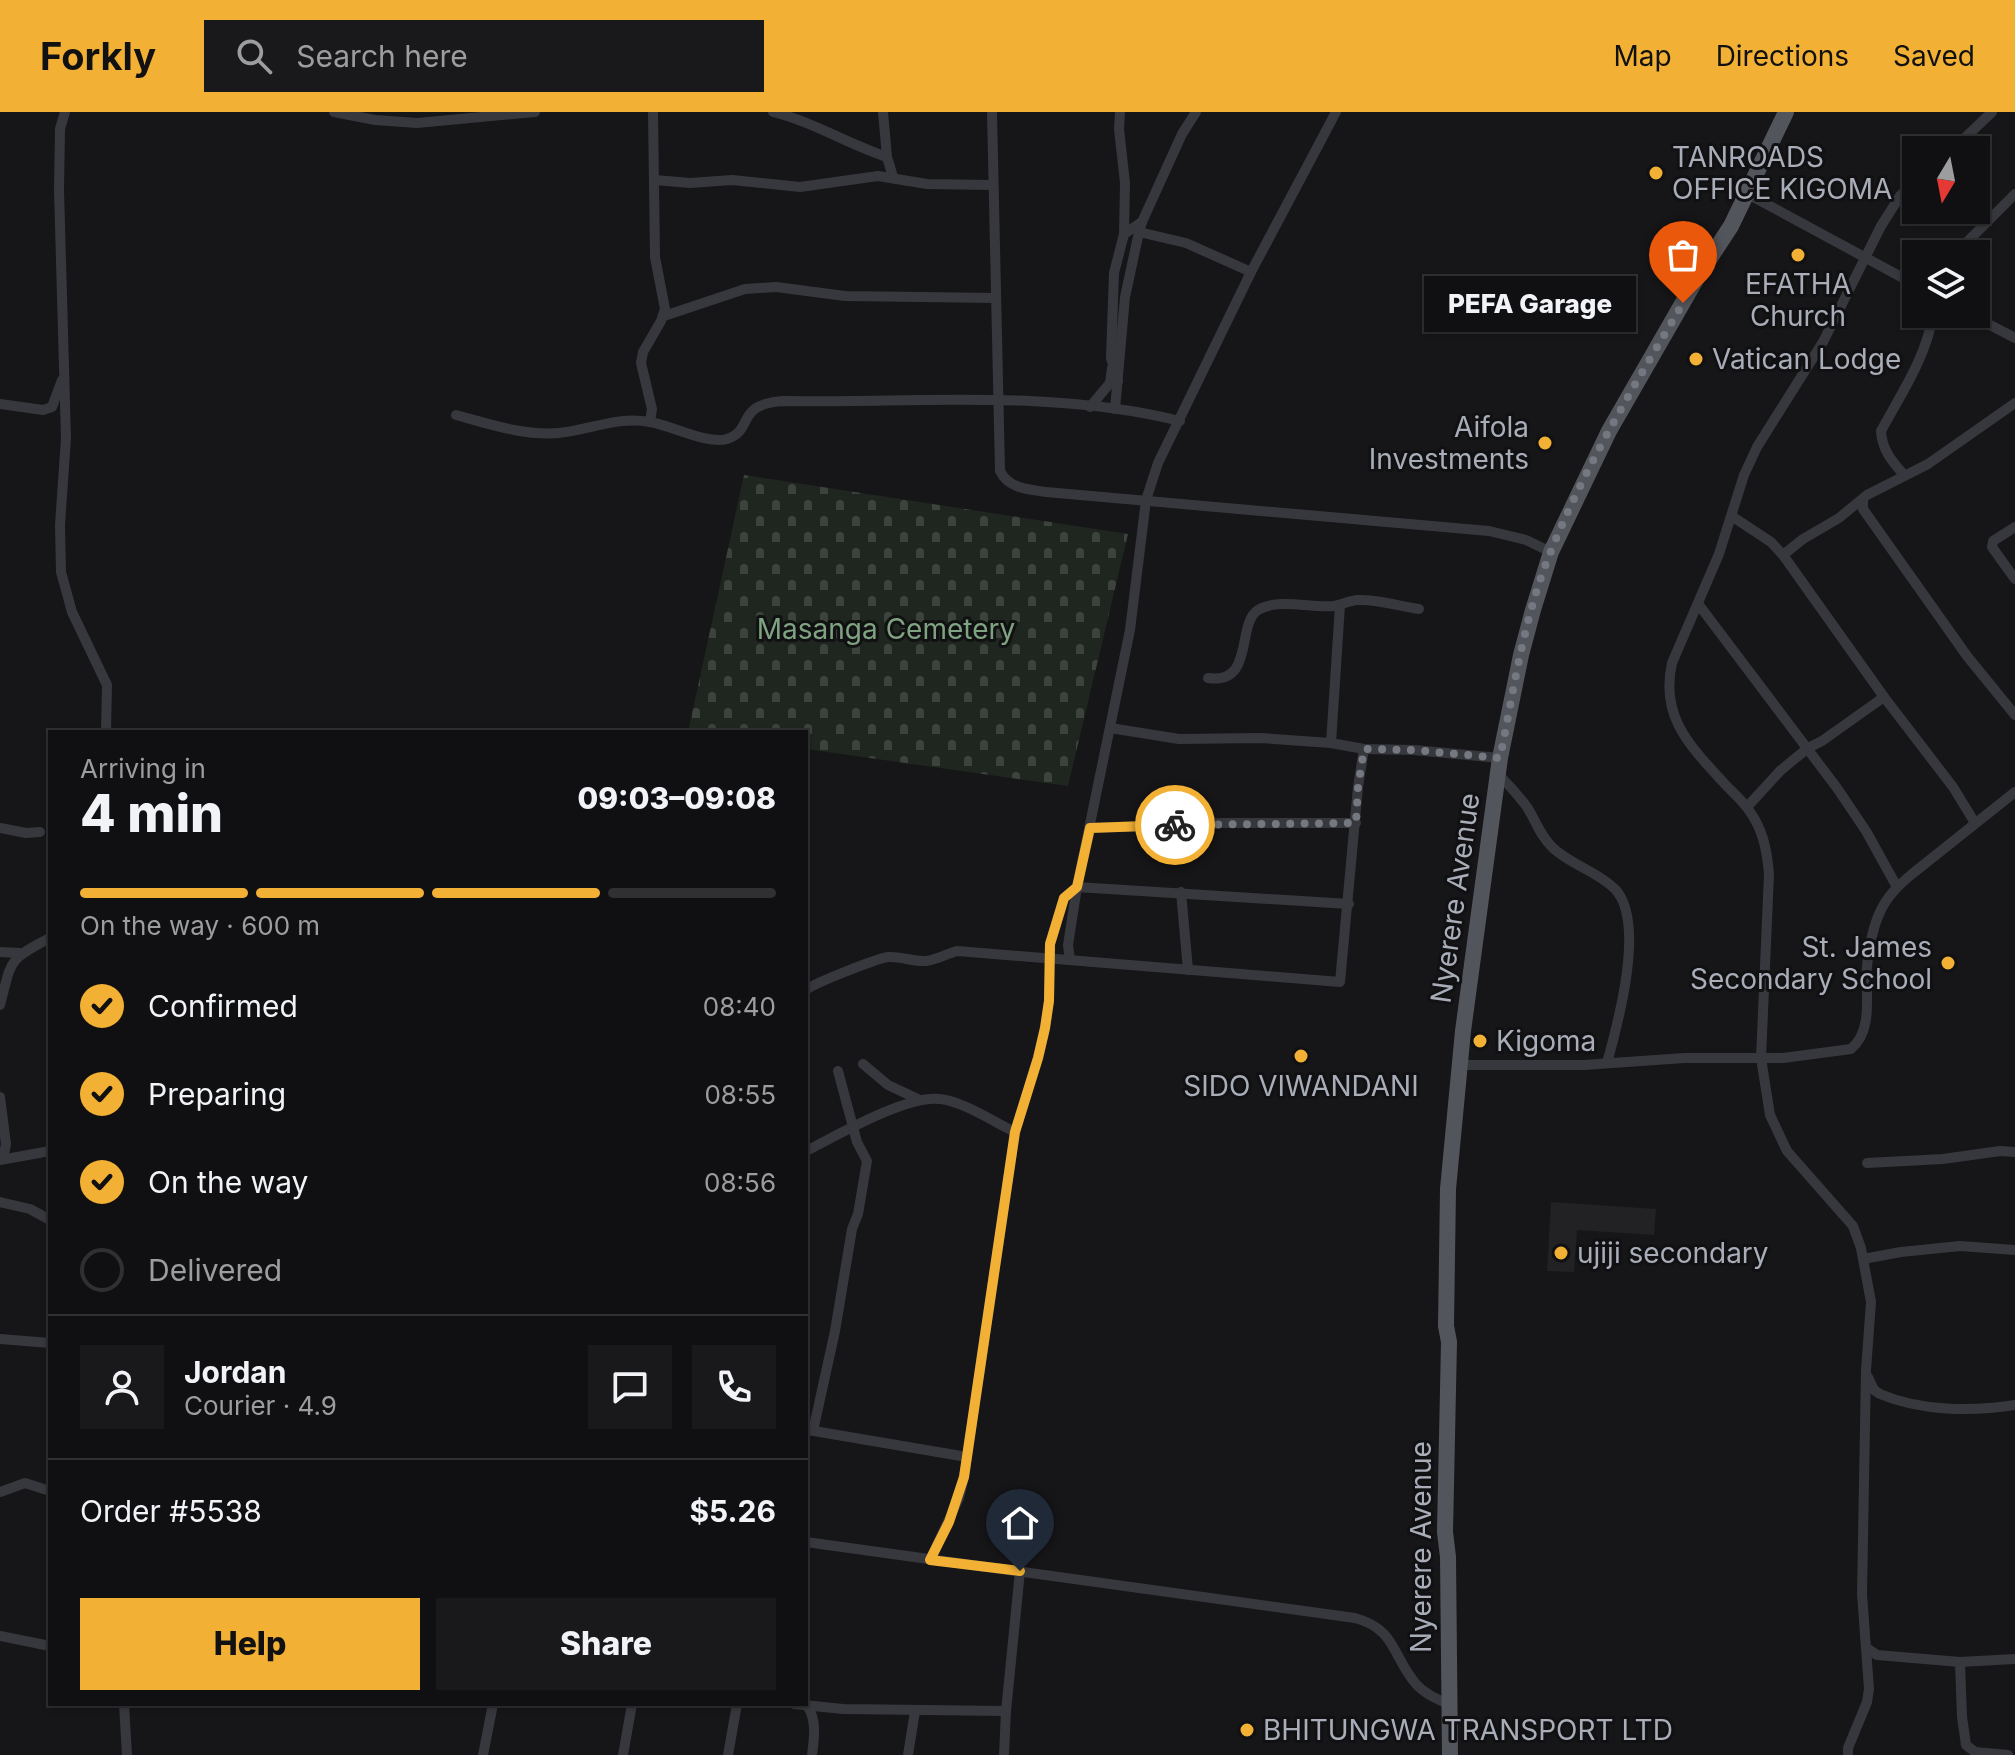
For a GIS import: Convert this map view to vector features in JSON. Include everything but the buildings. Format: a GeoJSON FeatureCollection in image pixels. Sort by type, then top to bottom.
{"type":"FeatureCollection","features":[{"type":"Feature","properties":{"kind":"main road","name":"Nyerere Avenue"},"geometry":{"type":"LineString","coordinates":[[1450,1755],[1448,1557],[1445,1532],[1448,1189],[1463,1031],[1499,766],[1521,655],[1551,552],[1609,431],[1697,278],[1731,226],[1786,112]]}},
{"type":"Feature","properties":{"kind":"street"},"geometry":{"type":"LineString","coordinates":[[65,112],[60,129],[59,190],[66,438],[60,525],[61,572],[72,612],[107,685],[106,730]]}},
{"type":"Feature","properties":{"kind":"street"},"geometry":{"type":"LineString","coordinates":[[334,112],[375,120],[417,123],[535,112]]}},
{"type":"Feature","properties":{"kind":"street"},"geometry":{"type":"LineString","coordinates":[[650,422],[652,409],[641,363],[643,352],[665,309],[655,257],[653,112]]}},
{"type":"Feature","properties":{"kind":"street"},"geometry":{"type":"LineString","coordinates":[[773,112],[798,118],[853,145],[887,157]]}},
{"type":"Feature","properties":{"kind":"street"},"geometry":{"type":"LineString","coordinates":[[883,112],[887,157],[893,177]]}},
{"type":"Feature","properties":{"kind":"street"},"geometry":{"type":"LineString","coordinates":[[992,112],[997,402],[1000,471],[1005,481],[1046,492],[1489,531],[1526,540],[1551,552]]}},
{"type":"Feature","properties":{"kind":"street"},"geometry":{"type":"LineString","coordinates":[[1090,407],[1110,383],[1112,366],[1114,273],[1124,234],[1125,183],[1120,112]]}},
{"type":"Feature","properties":{"kind":"street"},"geometry":{"type":"LineString","coordinates":[[1115,409],[1125,297],[1140,227],[1182,134],[1196,112]]}},
{"type":"Feature","properties":{"kind":"street"},"geometry":{"type":"LineString","coordinates":[[1070,960],[1068,945],[1077,887],[1130,630],[1146,500],[1158,463],[1251,272],[1336,112]]}},
{"type":"Feature","properties":{"kind":"street"},"geometry":{"type":"LineString","coordinates":[[1967,136],[1992,112]]}},
{"type":"Feature","properties":{"kind":"street"},"geometry":{"type":"LineString","coordinates":[[655,180],[690,183],[732,180],[815,187],[861,177],[893,177],[927,184],[993,185]]}},
{"type":"Feature","properties":{"kind":"street"},"geometry":{"type":"LineString","coordinates":[[1746,193],[1902,278]]}},
{"type":"Feature","properties":{"kind":"street"},"geometry":{"type":"LineString","coordinates":[[1848,1755],[1869,1689],[1862,1594],[1866,1370],[1871,1302],[1853,1226],[1787,1151],[1770,1115],[1761,1058],[1768,863],[1766,845],[1747,807],[1691,746],[1670,708],[1668,680],[1672,663],[1699,605],[1733,517],[1744,475],[1757,447],[1823,342],[1881,226],[1902,194]]}},
{"type":"Feature","properties":{"kind":"street"},"geometry":{"type":"LineString","coordinates":[[1969,240],[2015,194]]}},
{"type":"Feature","properties":{"kind":"street"},"geometry":{"type":"LineString","coordinates":[[1124,234],[1140,227],[1186,243],[1251,272]]}},
{"type":"Feature","properties":{"kind":"street"},"geometry":{"type":"LineString","coordinates":[[664,316],[745,289],[776,287],[845,296],[996,298]]}},
{"type":"Feature","properties":{"kind":"street"},"geometry":{"type":"LineString","coordinates":[[1990,325],[2015,338]]}},
{"type":"Feature","properties":{"kind":"street"},"geometry":{"type":"LineString","coordinates":[[1904,475],[1889,457],[1881,431],[1922,355],[1931,328]]}},
{"type":"Feature","properties":{"kind":"street"},"geometry":{"type":"LineString","coordinates":[[1112,366],[1118,381]]}},
{"type":"Feature","properties":{"kind":"street"},"geometry":{"type":"LineString","coordinates":[[0,404],[43,410],[52,407],[63,379]]}},
{"type":"Feature","properties":{"kind":"street"},"geometry":{"type":"LineString","coordinates":[[456,415],[516,431],[536,433],[577,430],[609,421],[650,422],[723,440],[738,433],[753,409],[770,402],[997,402],[1115,409],[1150,413],[1180,421]]}},
{"type":"Feature","properties":{"kind":"street"},"geometry":{"type":"LineString","coordinates":[[1783,555],[1863,500],[1928,464],[2015,403]]}},
{"type":"Feature","properties":{"kind":"street"},"geometry":{"type":"LineString","coordinates":[[1863,500],[1863,509],[1949,626],[1967,656],[2015,715]]}},
{"type":"Feature","properties":{"kind":"street"},"geometry":{"type":"LineString","coordinates":[[1733,517],[1771,542],[1783,555],[1884,697],[1953,787],[1975,823]]}},
{"type":"Feature","properties":{"kind":"street"},"geometry":{"type":"LineString","coordinates":[[2015,527],[1993,541],[1992,547],[2015,579]]}},
{"type":"Feature","properties":{"kind":"street"},"geometry":{"type":"LineString","coordinates":[[1208,678],[1220,678],[1234,669],[1243,654],[1253,614],[1257,610],[1278,606],[1340,605],[1358,600],[1419,609]]}},
{"type":"Feature","properties":{"kind":"street"},"geometry":{"type":"LineString","coordinates":[[1331,743],[1340,605]]}},
{"type":"Feature","properties":{"kind":"street"},"geometry":{"type":"LineString","coordinates":[[1699,605],[1808,748],[1866,831],[1897,887]]}},
{"type":"Feature","properties":{"kind":"street"},"geometry":{"type":"LineString","coordinates":[[1747,807],[1781,770],[1808,748],[1884,697]]}},
{"type":"Feature","properties":{"kind":"street"},"geometry":{"type":"LineString","coordinates":[[1110,728],[1179,739],[1260,738],[1331,743],[1364,749],[1414,750],[1499,766],[1552,847],[1615,889],[1625,905],[1629,952],[1607,1063]]}},
{"type":"Feature","properties":{"kind":"street"},"geometry":{"type":"LineString","coordinates":[[808,988],[815,983],[884,958],[931,961],[957,951],[1340,982],[1364,749]]}},
{"type":"Feature","properties":{"kind":"street"},"geometry":{"type":"LineString","coordinates":[[1461,1065],[1783,1058],[1843,1051],[1858,1043],[1865,1028],[1867,969],[1871,938],[1880,911],[1897,887],[2015,792]]}},
{"type":"Feature","properties":{"kind":"street"},"geometry":{"type":"LineString","coordinates":[[1090,828],[1223,823],[1356,823]]}},
{"type":"Feature","properties":{"kind":"street"},"geometry":{"type":"LineString","coordinates":[[0,828],[40,832]]}},
{"type":"Feature","properties":{"kind":"street"},"geometry":{"type":"LineString","coordinates":[[930,1560],[959,1498],[1015,1132],[1045,1028],[1049,1001],[1048,958],[1064,898],[1077,887],[1349,904]]}},
{"type":"Feature","properties":{"kind":"street"},"geometry":{"type":"LineString","coordinates":[[1181,892],[1188,970]]}},
{"type":"Feature","properties":{"kind":"street"},"geometry":{"type":"LineString","coordinates":[[0,1005],[12,963],[20,953],[48,939]]}},
{"type":"Feature","properties":{"kind":"street"},"geometry":{"type":"LineString","coordinates":[[0,952],[20,953]]}},
{"type":"Feature","properties":{"kind":"street"},"geometry":{"type":"LineString","coordinates":[[863,1064],[888,1085],[922,1100]]}},
{"type":"Feature","properties":{"kind":"street"},"geometry":{"type":"LineString","coordinates":[[838,1071],[857,1142],[867,1161],[835,1331],[809,1431],[967,1457]]}},
{"type":"Feature","properties":{"kind":"street"},"geometry":{"type":"LineString","coordinates":[[0,1097],[6,1144],[2,1160],[48,1151]]}},
{"type":"Feature","properties":{"kind":"street"},"geometry":{"type":"LineString","coordinates":[[808,1150],[908,1103],[922,1100],[941,1099],[955,1103],[1015,1132]]}},
{"type":"Feature","properties":{"kind":"street"},"geometry":{"type":"LineString","coordinates":[[1867,1163],[2015,1152]]}},
{"type":"Feature","properties":{"kind":"street"},"geometry":{"type":"LineString","coordinates":[[0,1202],[30,1209],[48,1219]]}},
{"type":"Feature","properties":{"kind":"street"},"geometry":{"type":"LineString","coordinates":[[1863,1259],[1960,1246],[2015,1250]]}},
{"type":"Feature","properties":{"kind":"street"},"geometry":{"type":"LineString","coordinates":[[0,1339],[48,1343]]}},
{"type":"Feature","properties":{"kind":"street"},"geometry":{"type":"LineString","coordinates":[[1866,1370],[1874,1390],[1920,1406],[1996,1408],[2015,1405]]}},
{"type":"Feature","properties":{"kind":"street"},"geometry":{"type":"LineString","coordinates":[[0,1492],[25,1483],[48,1490]]}},
{"type":"Feature","properties":{"kind":"street"},"geometry":{"type":"LineString","coordinates":[[808,1546],[1220,1597],[1366,1621],[1383,1632],[1416,1684],[1448,1704]]}},
{"type":"Feature","properties":{"kind":"street"},"geometry":{"type":"LineString","coordinates":[[1004,1755],[1020,1571]]}},
{"type":"Feature","properties":{"kind":"street"},"geometry":{"type":"LineString","coordinates":[[0,1636],[48,1646]]}},
{"type":"Feature","properties":{"kind":"street"},"geometry":{"type":"LineString","coordinates":[[1868,1649],[1877,1655],[1960,1662],[2015,1659]]}},
{"type":"Feature","properties":{"kind":"street"},"geometry":{"type":"LineString","coordinates":[[1960,1662],[1966,1745],[1975,1752],[2008,1755]]}},
{"type":"Feature","properties":{"kind":"street"},"geometry":{"type":"LineString","coordinates":[[124,1706],[127,1755]]}},
{"type":"Feature","properties":{"kind":"street"},"geometry":{"type":"LineString","coordinates":[[483,1755],[493,1706]]}},
{"type":"Feature","properties":{"kind":"street"},"geometry":{"type":"LineString","coordinates":[[623,1755],[632,1706]]}},
{"type":"Feature","properties":{"kind":"street"},"geometry":{"type":"LineString","coordinates":[[728,1755],[737,1706]]}},
{"type":"Feature","properties":{"kind":"street"},"geometry":{"type":"LineString","coordinates":[[803,1706],[1006,1711]]}},
{"type":"Feature","properties":{"kind":"street"},"geometry":{"type":"LineString","coordinates":[[808,1707],[814,1723],[812,1755]]}},
{"type":"Feature","properties":{"kind":"street"},"geometry":{"type":"LineString","coordinates":[[908,1755],[915,1711]]}},
{"type":"Feature","properties":{"kind":"shaded area","name":"ujiji secondary"},"geometry":{"type":"Polygon","coordinates":[[[1551,1202],[1656,1209],[1654,1235],[1577,1230],[1574,1272],[1547,1271],[1551,1202]]]}},
{"type":"Feature","properties":{"kind":"green space","name":"Masanga Cemetery"},"geometry":{"type":"Polygon","coordinates":[[[744,475],[1128,534],[1068,786],[808,749],[808,730],[688,730],[744,475]]]}},
{"type":"Feature","properties":{"kind":"way so far"},"geometry":{"type":"LineString","coordinates":[[1175,825],[1356,823],[1364,749],[1500,758],[1521,655],[1551,552],[1609,431],[1683,303]]}},
{"type":"Feature","properties":{"kind":"place","name":"TANROADS OFFICE KIGOMA"},"geometry":{"type":"Point","coordinates":[1656,173]}},
{"type":"Feature","properties":{"kind":"place","name":"EFATHA Church"},"geometry":{"type":"Point","coordinates":[1798,255]}},
{"type":"Feature","properties":{"kind":"place","name":"PEFA Garage"},"geometry":{"type":"Point","coordinates":[1683,303]}},
{"type":"Feature","properties":{"kind":"place","name":"Vatican Lodge"},"geometry":{"type":"Point","coordinates":[1696,359]}},
{"type":"Feature","properties":{"kind":"place","name":"Aifola Investments"},"geometry":{"type":"Point","coordinates":[1545,443]}},
{"type":"Feature","properties":{"kind":"place","name":"St. James Secondary School"},"geometry":{"type":"Point","coordinates":[1948,963]}},
{"type":"Feature","properties":{"kind":"place","name":"Kigoma"},"geometry":{"type":"Point","coordinates":[1480,1041]}},
{"type":"Feature","properties":{"kind":"place","name":"SIDO VIWANDANI"},"geometry":{"type":"Point","coordinates":[1301,1056]}},
{"type":"Feature","properties":{"kind":"place","name":"ujiji secondary"},"geometry":{"type":"Point","coordinates":[1561,1253]}},
{"type":"Feature","properties":{"kind":"place","name":"BHITUNGWA TRANSPORT LTD"},"geometry":{"type":"Point","coordinates":[1247,1730]}},
{"type":"Feature","properties":{"kind":"route"},"geometry":{"type":"LineString","coordinates":[[1020,1571],[930,1560],[959,1498],[964,1477],[1015,1132],[1045,1028],[1050,944],[1064,898],[1077,887],[1090,828],[1175,825]]}}]}
